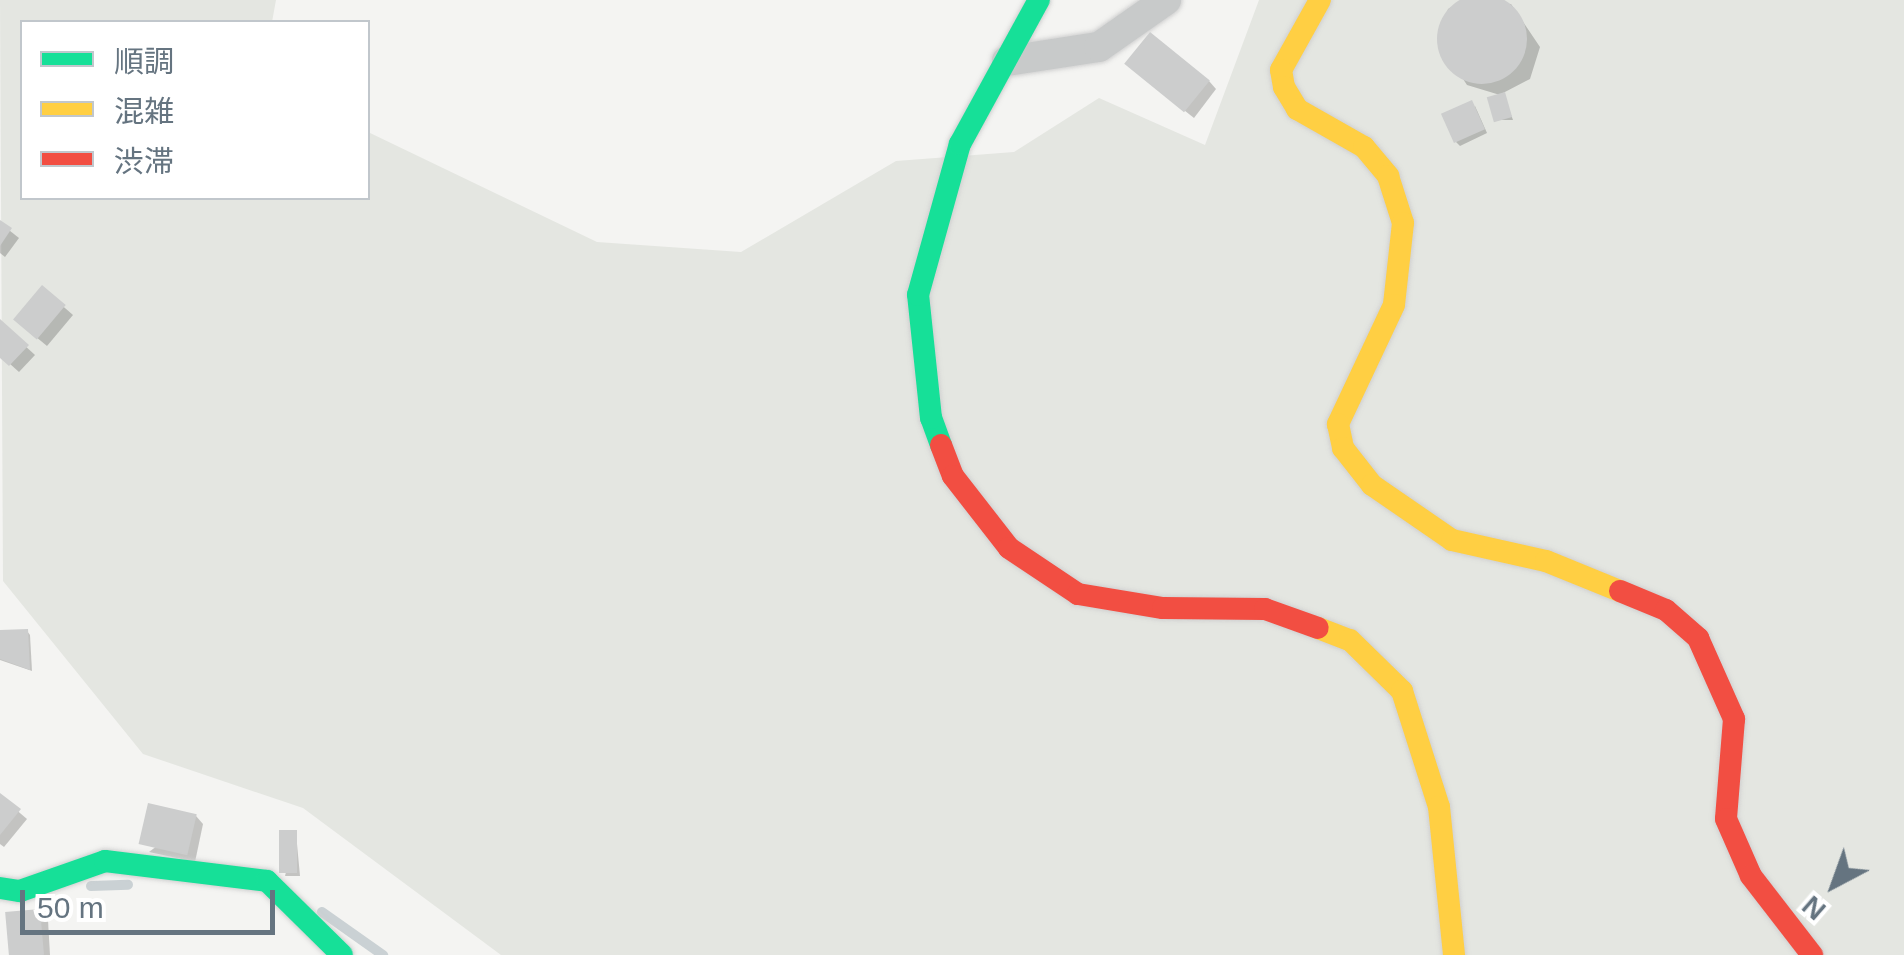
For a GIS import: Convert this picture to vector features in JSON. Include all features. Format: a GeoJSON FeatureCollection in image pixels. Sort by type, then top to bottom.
{"type":"FeatureCollection","features":[{"type":"Feature","properties":{"kind":"street"},"geometry":{"type":"LineString","coordinates":[[1039,0],[983,102],[937,210],[918,295],[931,418],[954,476],[981,516],[1010,548],[1078,594],[1163,608],[1265,608],[1350,640],[1372,659],[1402,690],[1422,740],[1439,807],[1454,955]]}},
{"type":"Feature","properties":{"kind":"street"},"geometry":{"type":"LineString","coordinates":[[1007,61],[1098,47],[1166,0]]}},
{"type":"Feature","properties":{"kind":"street"},"geometry":{"type":"LineString","coordinates":[[1320,0],[1281,70],[1284,86],[1297,109],[1364,147],[1388,176],[1403,223],[1394,305],[1338,424],[1343,448],[1372,485],[1452,540],[1546,561],[1666,610],[1698,638],[1734,719],[1726,819],[1751,876],[1812,955]]}},
{"type":"Feature","properties":{"kind":"street"},"geometry":{"type":"LineString","coordinates":[[0,888],[20,891],[105,861],[267,881],[320,940],[342,955]]}},
{"type":"Feature","properties":{"kind":"shaded area"},"geometry":{"type":"Polygon","coordinates":[[[0,0],[276,0],[272,20],[20,20],[20,200],[370,200],[370,133],[597,242],[741,252],[896,161],[1014,152],[1099,98],[1205,145],[1259,0],[1904,0],[1904,955],[501,955],[303,808],[143,754],[3,581],[0,0]]]}},
{"type":"Feature","properties":{"kind":"building"},"geometry":{"type":"Polygon","coordinates":[[[1461,-1],[1503,-1],[1520,14],[1526,30],[1526,48],[1520,64],[1499,81],[1465,81],[1450,71],[1440,56],[1440,22],[1461,-1]]]}},
{"type":"Feature","properties":{"kind":"building"},"geometry":{"type":"Polygon","coordinates":[[[1150,32],[1210,80],[1184,112],[1124,64],[1150,32]]]}},
{"type":"Feature","properties":{"kind":"building"},"geometry":{"type":"Polygon","coordinates":[[[1505,92],[1512,117],[1494,122],[1487,97],[1505,92]]]}},
{"type":"Feature","properties":{"kind":"building"},"geometry":{"type":"Polygon","coordinates":[[[1472,100],[1485,129],[1454,143],[1441,114],[1472,100]]]}},
{"type":"Feature","properties":{"kind":"building"},"geometry":{"type":"Polygon","coordinates":[[[0,220],[12,228],[0,246],[0,220]]]}},
{"type":"Feature","properties":{"kind":"building"},"geometry":{"type":"Polygon","coordinates":[[[42,285],[66,305],[37,339],[13,319],[42,285]]]}},
{"type":"Feature","properties":{"kind":"building"},"geometry":{"type":"Polygon","coordinates":[[[0,319],[29,345],[9,366],[0,358],[0,319]]]}},
{"type":"Feature","properties":{"kind":"building"},"geometry":{"type":"Polygon","coordinates":[[[28,629],[30,670],[0,659],[0,630],[28,629]]]}},
{"type":"Feature","properties":{"kind":"building"},"geometry":{"type":"Polygon","coordinates":[[[0,793],[21,809],[0,835],[0,793]]]}},
{"type":"Feature","properties":{"kind":"building"},"geometry":{"type":"Polygon","coordinates":[[[148,803],[197,814],[187,855],[139,844],[148,803]]]}},
{"type":"Feature","properties":{"kind":"building"},"geometry":{"type":"Polygon","coordinates":[[[279,830],[297,830],[297,873],[279,873],[279,830]]]}},
{"type":"Feature","properties":{"kind":"building"},"geometry":{"type":"Polygon","coordinates":[[[40,909],[44,955],[9,955],[5,912],[40,909]]]}},
{"type":"Feature","properties":{"kind":"waterway"},"geometry":{"type":"LineString","coordinates":[[91,886],[128,885]]}},
{"type":"Feature","properties":{"kind":"waterway"},"geometry":{"type":"LineString","coordinates":[[322,912],[383,955]]}},
{"type":"Feature","properties":{"kind":"traffic: fast"},"geometry":{"type":"LineString","coordinates":[[941,445],[931,418],[918,295],[960,144],[1039,0]]}},
{"type":"Feature","properties":{"kind":"traffic: fast"},"geometry":{"type":"LineString","coordinates":[[0,888],[20,891],[105,861],[267,881],[342,955]]}},
{"type":"Feature","properties":{"kind":"traffic: slow"},"geometry":{"type":"LineString","coordinates":[[1320,0],[1281,70],[1284,87],[1297,109],[1364,147],[1388,176],[1403,223],[1394,305],[1338,424],[1343,448],[1372,485],[1452,540],[1546,561],[1620,591]]}},
{"type":"Feature","properties":{"kind":"traffic: slow"},"geometry":{"type":"LineString","coordinates":[[1318,628],[1350,640],[1402,691],[1439,807],[1454,955]]}},
{"type":"Feature","properties":{"kind":"traffic: jam"},"geometry":{"type":"LineString","coordinates":[[941,445],[953,476],[1009,548],[1078,594],[1163,608],[1265,609],[1318,628]]}},
{"type":"Feature","properties":{"kind":"traffic: jam"},"geometry":{"type":"LineString","coordinates":[[1620,591],[1666,610],[1698,638],[1734,719],[1726,819],[1751,876],[1812,955]]}}]}
